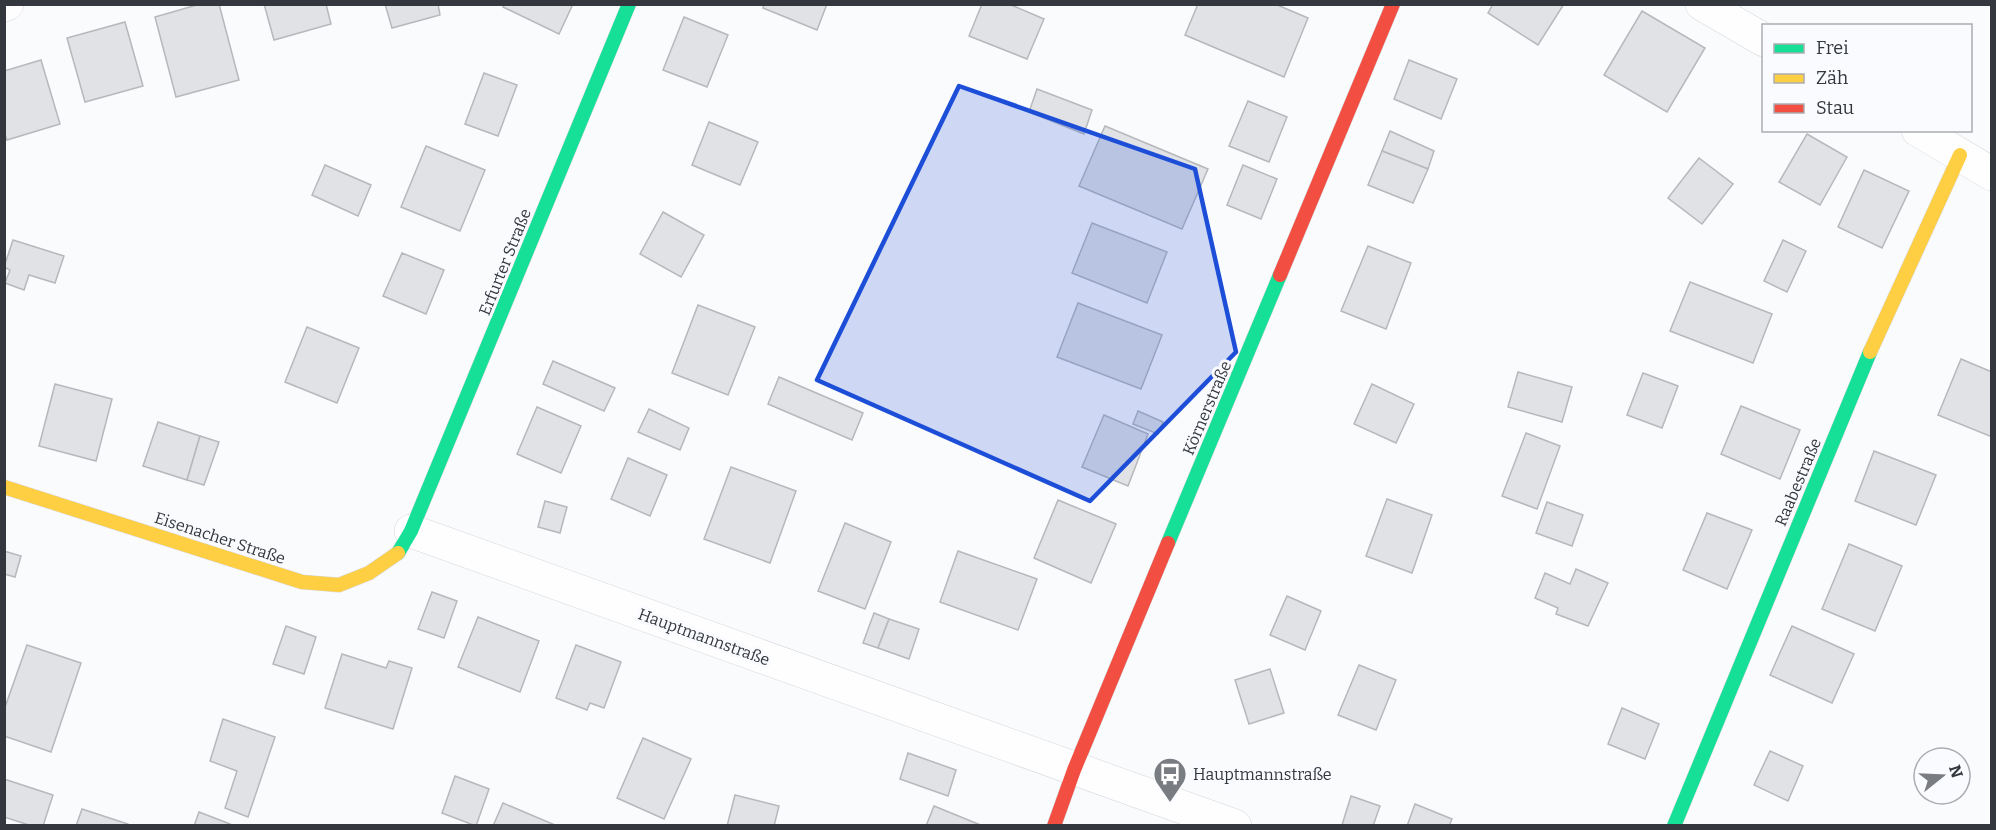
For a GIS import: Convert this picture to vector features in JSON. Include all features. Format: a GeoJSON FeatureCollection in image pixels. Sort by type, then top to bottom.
{"type":"FeatureCollection","features":[{"type":"Feature","properties":{"kind":"street","name":"Erfurter Straße"},"geometry":{"type":"LineString","coordinates":[[411,531],[629,4]]}},
{"type":"Feature","properties":{"kind":"street","name":"Körnerstraße"},"geometry":{"type":"LineString","coordinates":[[1054,825],[1074,770],[1393,4]]}},
{"type":"Feature","properties":{"kind":"street"},"geometry":{"type":"LineString","coordinates":[[1702,4],[1762,39]]}},
{"type":"Feature","properties":{"kind":"street"},"geometry":{"type":"LineString","coordinates":[[1921,132],[1992,174]]}},
{"type":"Feature","properties":{"kind":"street","name":"Raabestraße"},"geometry":{"type":"LineString","coordinates":[[1674,825],[1893,297],[1960,155]]}},
{"type":"Feature","properties":{"kind":"street","name":"Eisenacher Straße"},"geometry":{"type":"LineString","coordinates":[[4,487],[302,582],[339,585],[369,573],[395,557],[411,531]]}},
{"type":"Feature","properties":{"kind":"street","name":"Hauptmannstraße"},"geometry":{"type":"LineString","coordinates":[[411,531],[1074,770],[1235,825]]}},
{"type":"Feature","properties":{"kind":"highlighted area"},"geometry":{"type":"Polygon","coordinates":[[[959,86],[1195,169],[1236,352],[1090,501],[817,380],[959,86]]]}},
{"type":"Feature","properties":{"kind":"building"},"geometry":{"type":"Polygon","coordinates":[[[200,4],[219,4],[239,80],[176,97],[155,17],[200,4]]]}},
{"type":"Feature","properties":{"kind":"building"},"geometry":{"type":"Polygon","coordinates":[[[264,4],[326,4],[331,24],[274,40],[264,4]]]}},
{"type":"Feature","properties":{"kind":"building"},"geometry":{"type":"Polygon","coordinates":[[[385,4],[438,4],[440,15],[392,28],[385,4]]]}},
{"type":"Feature","properties":{"kind":"building"},"geometry":{"type":"Polygon","coordinates":[[[504,4],[573,4],[559,34],[503,7],[504,4]]]}},
{"type":"Feature","properties":{"kind":"building"},"geometry":{"type":"Polygon","coordinates":[[[764,4],[827,4],[817,30],[763,8],[764,4]]]}},
{"type":"Feature","properties":{"kind":"building"},"geometry":{"type":"Polygon","coordinates":[[[982,4],[1009,4],[1044,19],[1027,59],[969,36],[982,4]]]}},
{"type":"Feature","properties":{"kind":"building"},"geometry":{"type":"Polygon","coordinates":[[[1198,4],[1275,4],[1308,18],[1284,77],[1185,35],[1198,4]]]}},
{"type":"Feature","properties":{"kind":"building"},"geometry":{"type":"Polygon","coordinates":[[[1493,4],[1564,4],[1538,45],[1488,13],[1493,4]]]}},
{"type":"Feature","properties":{"kind":"building"},"geometry":{"type":"Polygon","coordinates":[[[1642,11],[1705,48],[1667,112],[1604,75],[1642,11]]]}},
{"type":"Feature","properties":{"kind":"building"},"geometry":{"type":"Polygon","coordinates":[[[684,17],[728,35],[707,87],[663,70],[684,17]]]}},
{"type":"Feature","properties":{"kind":"building"},"geometry":{"type":"Polygon","coordinates":[[[125,22],[143,86],[85,102],[67,38],[125,22]]]}},
{"type":"Feature","properties":{"kind":"building"},"geometry":{"type":"Polygon","coordinates":[[[41,60],[60,124],[7,140],[4,132],[4,71],[41,60]]]}},
{"type":"Feature","properties":{"kind":"building"},"geometry":{"type":"Polygon","coordinates":[[[1409,60],[1457,79],[1441,119],[1394,99],[1409,60]]]}},
{"type":"Feature","properties":{"kind":"building"},"geometry":{"type":"Polygon","coordinates":[[[484,73],[517,85],[498,136],[465,124],[484,73]]]}},
{"type":"Feature","properties":{"kind":"building"},"geometry":{"type":"Polygon","coordinates":[[[1037,89],[1092,110],[1084,134],[1029,112],[1037,89]]]}},
{"type":"Feature","properties":{"kind":"building"},"geometry":{"type":"Polygon","coordinates":[[[1248,101],[1287,117],[1269,162],[1229,146],[1248,101]]]}},
{"type":"Feature","properties":{"kind":"building"},"geometry":{"type":"Polygon","coordinates":[[[709,122],[758,142],[740,185],[692,165],[709,122]]]}},
{"type":"Feature","properties":{"kind":"building"},"geometry":{"type":"Polygon","coordinates":[[[1105,126],[1208,169],[1182,229],[1079,186],[1105,126]]]}},
{"type":"Feature","properties":{"kind":"building"},"geometry":{"type":"Polygon","coordinates":[[[1390,131],[1434,151],[1428,169],[1382,151],[1390,131]]]}},
{"type":"Feature","properties":{"kind":"building"},"geometry":{"type":"Polygon","coordinates":[[[1807,134],[1847,157],[1820,205],[1779,182],[1807,134]]]}},
{"type":"Feature","properties":{"kind":"building"},"geometry":{"type":"Polygon","coordinates":[[[426,146],[485,170],[460,231],[401,207],[426,146]]]}},
{"type":"Feature","properties":{"kind":"building"},"geometry":{"type":"Polygon","coordinates":[[[1382,151],[1428,169],[1413,203],[1368,185],[1382,151]]]}},
{"type":"Feature","properties":{"kind":"building"},"geometry":{"type":"Polygon","coordinates":[[[1699,158],[1733,184],[1702,224],[1668,198],[1699,158]]]}},
{"type":"Feature","properties":{"kind":"building"},"geometry":{"type":"Polygon","coordinates":[[[325,165],[371,185],[358,216],[312,195],[325,165]]]}},
{"type":"Feature","properties":{"kind":"building"},"geometry":{"type":"Polygon","coordinates":[[[1243,165],[1277,179],[1261,219],[1227,205],[1243,165]]]}},
{"type":"Feature","properties":{"kind":"building"},"geometry":{"type":"Polygon","coordinates":[[[1864,170],[1909,191],[1882,248],[1838,227],[1864,170]]]}},
{"type":"Feature","properties":{"kind":"building"},"geometry":{"type":"Polygon","coordinates":[[[663,212],[704,235],[681,277],[640,254],[663,212]]]}},
{"type":"Feature","properties":{"kind":"building"},"geometry":{"type":"Polygon","coordinates":[[[1092,223],[1167,252],[1147,303],[1072,273],[1092,223]]]}},
{"type":"Feature","properties":{"kind":"building"},"geometry":{"type":"Polygon","coordinates":[[[13,240],[64,256],[55,283],[29,275],[24,290],[5,283],[10,270],[4,267],[13,240]]]}},
{"type":"Feature","properties":{"kind":"building"},"geometry":{"type":"Polygon","coordinates":[[[1783,240],[1806,251],[1787,292],[1764,281],[1783,240]]]}},
{"type":"Feature","properties":{"kind":"building"},"geometry":{"type":"Polygon","coordinates":[[[1368,246],[1411,263],[1386,329],[1341,311],[1368,246]]]}},
{"type":"Feature","properties":{"kind":"building"},"geometry":{"type":"Polygon","coordinates":[[[402,253],[444,270],[426,314],[383,296],[402,253]]]}},
{"type":"Feature","properties":{"kind":"building"},"geometry":{"type":"Polygon","coordinates":[[[1690,282],[1772,314],[1753,363],[1670,331],[1690,282]]]}},
{"type":"Feature","properties":{"kind":"building"},"geometry":{"type":"Polygon","coordinates":[[[1078,303],[1162,335],[1141,389],[1057,357],[1078,303]]]}},
{"type":"Feature","properties":{"kind":"building"},"geometry":{"type":"Polygon","coordinates":[[[698,305],[755,327],[728,395],[672,373],[698,305]]]}},
{"type":"Feature","properties":{"kind":"building"},"geometry":{"type":"Polygon","coordinates":[[[307,327],[359,348],[337,403],[285,382],[307,327]]]}},
{"type":"Feature","properties":{"kind":"building"},"geometry":{"type":"Polygon","coordinates":[[[1961,359],[1992,372],[1992,437],[1938,415],[1961,359]]]}},
{"type":"Feature","properties":{"kind":"building"},"geometry":{"type":"Polygon","coordinates":[[[553,361],[615,388],[604,411],[543,384],[553,361]]]}},
{"type":"Feature","properties":{"kind":"building"},"geometry":{"type":"Polygon","coordinates":[[[1518,372],[1572,387],[1562,422],[1508,407],[1518,372]]]}},
{"type":"Feature","properties":{"kind":"building"},"geometry":{"type":"Polygon","coordinates":[[[1643,373],[1678,386],[1662,428],[1627,415],[1643,373]]]}},
{"type":"Feature","properties":{"kind":"building"},"geometry":{"type":"Polygon","coordinates":[[[779,377],[863,413],[852,440],[768,404],[779,377]]]}},
{"type":"Feature","properties":{"kind":"building"},"geometry":{"type":"Polygon","coordinates":[[[55,384],[112,399],[96,461],[39,446],[55,384]]]}},
{"type":"Feature","properties":{"kind":"building"},"geometry":{"type":"Polygon","coordinates":[[[1372,384],[1414,404],[1396,443],[1354,424],[1372,384]]]}},
{"type":"Feature","properties":{"kind":"building"},"geometry":{"type":"Polygon","coordinates":[[[1741,406],[1800,430],[1780,479],[1721,454],[1741,406]]]}},
{"type":"Feature","properties":{"kind":"building"},"geometry":{"type":"Polygon","coordinates":[[[537,407],[581,426],[561,473],[517,454],[537,407]]]}},
{"type":"Feature","properties":{"kind":"building"},"geometry":{"type":"Polygon","coordinates":[[[649,409],[689,428],[680,450],[638,432],[649,409]]]}},
{"type":"Feature","properties":{"kind":"building"},"geometry":{"type":"Polygon","coordinates":[[[1138,411],[1163,422],[1158,434],[1133,424],[1138,411]]]}},
{"type":"Feature","properties":{"kind":"building"},"geometry":{"type":"Polygon","coordinates":[[[1104,415],[1148,434],[1128,486],[1082,467],[1104,415]]]}},
{"type":"Feature","properties":{"kind":"building"},"geometry":{"type":"Polygon","coordinates":[[[158,422],[200,436],[187,480],[143,466],[158,422]]]}},
{"type":"Feature","properties":{"kind":"building"},"geometry":{"type":"Polygon","coordinates":[[[1526,433],[1560,446],[1537,509],[1502,496],[1526,433]]]}},
{"type":"Feature","properties":{"kind":"building"},"geometry":{"type":"Polygon","coordinates":[[[200,436],[219,442],[204,485],[187,480],[200,436]]]}},
{"type":"Feature","properties":{"kind":"building"},"geometry":{"type":"Polygon","coordinates":[[[1874,451],[1936,475],[1916,525],[1855,501],[1874,451]]]}},
{"type":"Feature","properties":{"kind":"building"},"geometry":{"type":"Polygon","coordinates":[[[628,458],[667,475],[650,516],[611,499],[628,458]]]}},
{"type":"Feature","properties":{"kind":"building"},"geometry":{"type":"Polygon","coordinates":[[[731,467],[796,491],[770,563],[704,539],[731,467]]]}},
{"type":"Feature","properties":{"kind":"building"},"geometry":{"type":"Polygon","coordinates":[[[1387,499],[1432,515],[1412,573],[1366,556],[1387,499]]]}},
{"type":"Feature","properties":{"kind":"building"},"geometry":{"type":"Polygon","coordinates":[[[1058,500],[1116,524],[1091,583],[1034,558],[1058,500]]]}},
{"type":"Feature","properties":{"kind":"building"},"geometry":{"type":"Polygon","coordinates":[[[545,501],[567,507],[560,533],[538,527],[545,501]]]}},
{"type":"Feature","properties":{"kind":"building"},"geometry":{"type":"Polygon","coordinates":[[[1547,502],[1583,515],[1572,546],[1536,533],[1547,502]]]}},
{"type":"Feature","properties":{"kind":"building"},"geometry":{"type":"Polygon","coordinates":[[[1707,513],[1752,530],[1727,589],[1683,570],[1707,513]]]}},
{"type":"Feature","properties":{"kind":"building"},"geometry":{"type":"Polygon","coordinates":[[[845,523],[891,542],[865,609],[818,591],[845,523]]]}},
{"type":"Feature","properties":{"kind":"building"},"geometry":{"type":"Polygon","coordinates":[[[1849,544],[1902,566],[1875,631],[1822,609],[1849,544]]]}},
{"type":"Feature","properties":{"kind":"building"},"geometry":{"type":"Polygon","coordinates":[[[4,551],[21,556],[15,577],[4,574],[4,551]]]}},
{"type":"Feature","properties":{"kind":"building"},"geometry":{"type":"Polygon","coordinates":[[[958,551],[1037,579],[1018,630],[940,602],[958,551]]]}},
{"type":"Feature","properties":{"kind":"building"},"geometry":{"type":"Polygon","coordinates":[[[1576,569],[1608,583],[1588,626],[1556,614],[1558,608],[1535,598],[1545,573],[1570,584],[1576,569]]]}},
{"type":"Feature","properties":{"kind":"building"},"geometry":{"type":"Polygon","coordinates":[[[432,592],[457,601],[444,638],[418,629],[432,592]]]}},
{"type":"Feature","properties":{"kind":"building"},"geometry":{"type":"Polygon","coordinates":[[[1287,596],[1321,611],[1305,650],[1270,635],[1287,596]]]}},
{"type":"Feature","properties":{"kind":"building"},"geometry":{"type":"Polygon","coordinates":[[[874,613],[889,619],[878,648],[863,643],[874,613]]]}},
{"type":"Feature","properties":{"kind":"building"},"geometry":{"type":"Polygon","coordinates":[[[478,617],[539,641],[520,692],[458,667],[478,617]]]}},
{"type":"Feature","properties":{"kind":"building"},"geometry":{"type":"Polygon","coordinates":[[[889,619],[919,629],[909,659],[878,648],[889,619]]]}},
{"type":"Feature","properties":{"kind":"building"},"geometry":{"type":"Polygon","coordinates":[[[286,626],[316,637],[304,674],[273,664],[286,626]]]}},
{"type":"Feature","properties":{"kind":"building"},"geometry":{"type":"Polygon","coordinates":[[[1792,626],[1854,654],[1832,703],[1770,675],[1792,626]]]}},
{"type":"Feature","properties":{"kind":"building"},"geometry":{"type":"Polygon","coordinates":[[[27,645],[81,663],[51,752],[4,736],[4,710],[27,645]]]}},
{"type":"Feature","properties":{"kind":"building"},"geometry":{"type":"Polygon","coordinates":[[[576,645],[621,662],[604,708],[590,703],[587,710],[556,698],[576,645]]]}},
{"type":"Feature","properties":{"kind":"building"},"geometry":{"type":"Polygon","coordinates":[[[342,654],[386,668],[389,661],[412,668],[393,729],[325,708],[342,654]]]}},
{"type":"Feature","properties":{"kind":"building"},"geometry":{"type":"Polygon","coordinates":[[[1359,665],[1396,680],[1376,730],[1338,715],[1359,665]]]}},
{"type":"Feature","properties":{"kind":"building"},"geometry":{"type":"Polygon","coordinates":[[[1270,669],[1284,713],[1249,724],[1235,680],[1270,669]]]}},
{"type":"Feature","properties":{"kind":"building"},"geometry":{"type":"Polygon","coordinates":[[[1622,708],[1659,724],[1645,759],[1608,744],[1622,708]]]}},
{"type":"Feature","properties":{"kind":"building"},"geometry":{"type":"Polygon","coordinates":[[[223,719],[275,737],[248,817],[225,808],[237,771],[210,761],[223,719]]]}},
{"type":"Feature","properties":{"kind":"building"},"geometry":{"type":"Polygon","coordinates":[[[643,738],[691,759],[664,819],[617,798],[643,738]]]}},
{"type":"Feature","properties":{"kind":"building"},"geometry":{"type":"Polygon","coordinates":[[[1770,751],[1803,766],[1788,801],[1754,785],[1770,751]]]}},
{"type":"Feature","properties":{"kind":"building"},"geometry":{"type":"Polygon","coordinates":[[[908,753],[956,770],[948,796],[900,779],[908,753]]]}},
{"type":"Feature","properties":{"kind":"building"},"geometry":{"type":"Polygon","coordinates":[[[455,776],[489,789],[476,826],[442,813],[455,776]]]}},
{"type":"Feature","properties":{"kind":"building"},"geometry":{"type":"Polygon","coordinates":[[[4,779],[53,795],[43,826],[32,826],[4,817],[4,779]]]}},
{"type":"Feature","properties":{"kind":"building"},"geometry":{"type":"Polygon","coordinates":[[[735,795],[779,806],[774,826],[727,826],[735,795]]]}},
{"type":"Feature","properties":{"kind":"building"},"geometry":{"type":"Polygon","coordinates":[[[1351,796],[1380,806],[1373,826],[1342,825],[1351,796]]]}},
{"type":"Feature","properties":{"kind":"building"},"geometry":{"type":"Polygon","coordinates":[[[503,803],[555,825],[555,826],[493,826],[503,803]]]}},
{"type":"Feature","properties":{"kind":"building"},"geometry":{"type":"Polygon","coordinates":[[[1415,804],[1452,819],[1449,826],[1407,826],[1415,804]]]}},
{"type":"Feature","properties":{"kind":"building"},"geometry":{"type":"Polygon","coordinates":[[[934,806],[983,826],[926,826],[934,806]]]}},
{"type":"Feature","properties":{"kind":"building"},"geometry":{"type":"Polygon","coordinates":[[[82,809],[128,824],[128,826],[76,826],[82,809]]]}},
{"type":"Feature","properties":{"kind":"building"},"geometry":{"type":"Polygon","coordinates":[[[199,812],[230,824],[229,826],[194,826],[199,812]]]}},
{"type":"Feature","properties":{"kind":"traffic: fast"},"geometry":{"type":"LineString","coordinates":[[398,553],[411,531],[629,4]]}},
{"type":"Feature","properties":{"kind":"traffic: fast"},"geometry":{"type":"LineString","coordinates":[[1168,543],[1280,275]]}},
{"type":"Feature","properties":{"kind":"traffic: fast"},"geometry":{"type":"LineString","coordinates":[[1674,826],[1870,352]]}},
{"type":"Feature","properties":{"kind":"traffic: slow"},"geometry":{"type":"LineString","coordinates":[[1870,352],[1960,155]]}},
{"type":"Feature","properties":{"kind":"traffic: slow"},"geometry":{"type":"LineString","coordinates":[[4,487],[302,582],[339,585],[369,573],[398,553]]}},
{"type":"Feature","properties":{"kind":"traffic: jam"},"geometry":{"type":"LineString","coordinates":[[1280,275],[1393,4]]}},
{"type":"Feature","properties":{"kind":"traffic: jam"},"geometry":{"type":"LineString","coordinates":[[1054,826],[1074,770],[1168,543]]}},
{"type":"Feature","properties":{"kind":"place","name":"Hauptmannstraße"},"geometry":{"type":"Point","coordinates":[1170,803]}}]}
